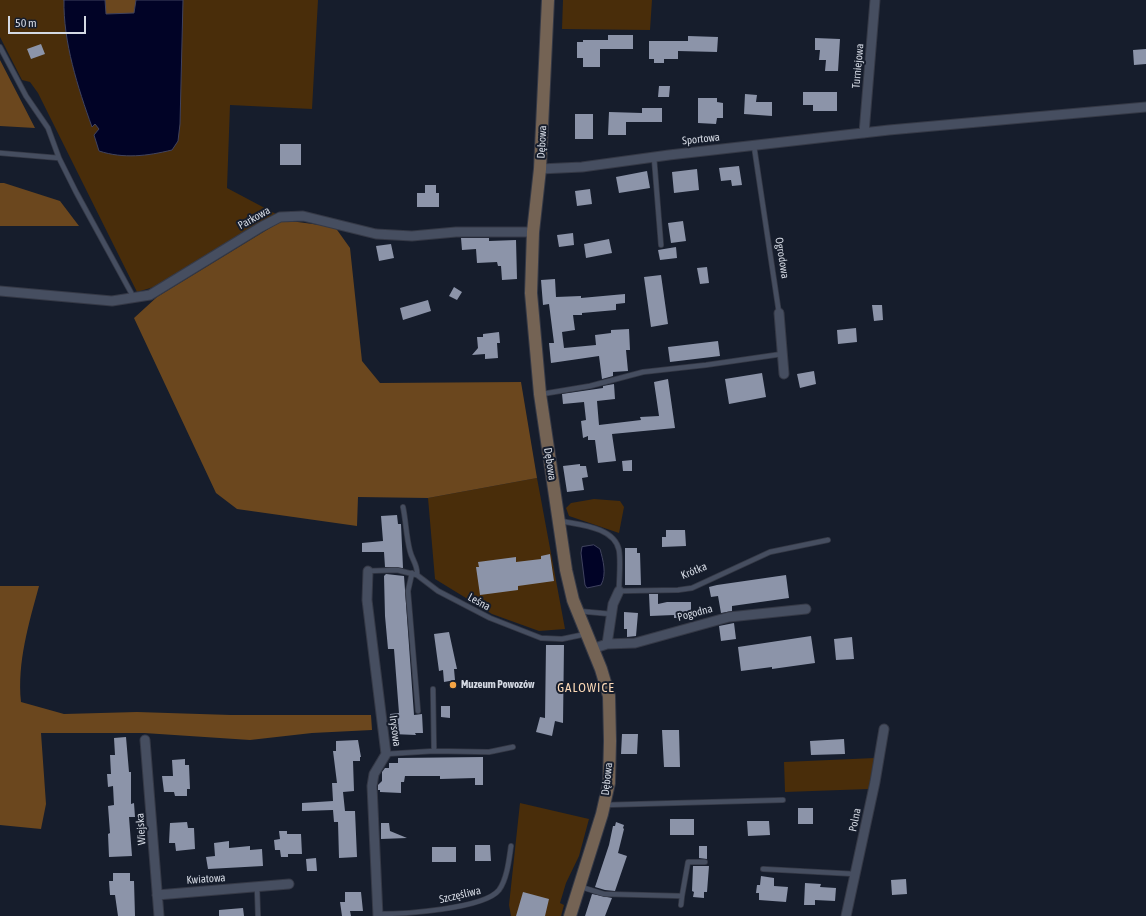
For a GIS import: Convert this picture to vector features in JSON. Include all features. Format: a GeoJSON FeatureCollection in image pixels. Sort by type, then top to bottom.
{"type":"FeatureCollection","features":[{"type":"Feature","properties":{"kind":"street","name":"Dębowa"},"geometry":{"type":"LineString","coordinates":[[548,0],[540,169],[533,232],[531,293],[540,394],[566,570],[576,611],[601,669],[609,696],[609,783],[580,887],[570,916]]}},
{"type":"Feature","properties":{"kind":"street","name":"Turniejowa"},"geometry":{"type":"LineString","coordinates":[[864,133],[875,0]]}},
{"type":"Feature","properties":{"kind":"street","name":"Sportowa"},"geometry":{"type":"LineString","coordinates":[[540,169],[582,167],[654,157],[864,133],[1146,107]]}},
{"type":"Feature","properties":{"kind":"street","name":"Parkowa"},"geometry":{"type":"LineString","coordinates":[[0,291],[112,301],[150,296],[261,226],[280,217],[303,216],[376,234],[412,236],[456,232],[533,232]]}},
{"type":"Feature","properties":{"kind":"street","name":"Ogrodowa"},"geometry":{"type":"LineString","coordinates":[[779,313],[784,374]]}},
{"type":"Feature","properties":{"kind":"street","name":"Irysowa"},"geometry":{"type":"LineString","coordinates":[[368,571],[367,600],[386,754],[374,774],[372,786],[378,915]]}},
{"type":"Feature","properties":{"kind":"street"},"geometry":{"type":"LineString","coordinates":[[607,644],[613,604],[619,591]]}},
{"type":"Feature","properties":{"kind":"street","name":"Pogodna"},"geometry":{"type":"LineString","coordinates":[[592,650],[607,644],[634,643],[729,617],[806,609]]}},
{"type":"Feature","properties":{"kind":"street","name":"Polna"},"geometry":{"type":"LineString","coordinates":[[846,916],[875,782],[884,729]]}},
{"type":"Feature","properties":{"kind":"street","name":"Wiejska"},"geometry":{"type":"LineString","coordinates":[[145,740],[159,916]]}},
{"type":"Feature","properties":{"kind":"street","name":"Kwiatowa"},"geometry":{"type":"LineString","coordinates":[[157,895],[289,884]]}},
{"type":"Feature","properties":{"kind":"lane"},"geometry":{"type":"LineString","coordinates":[[0,47],[26,96],[48,128],[59,158],[135,299]]}},
{"type":"Feature","properties":{"kind":"lane","name":"Ogrodowa"},"geometry":{"type":"LineString","coordinates":[[754,146],[779,313]]}},
{"type":"Feature","properties":{"kind":"lane"},"geometry":{"type":"LineString","coordinates":[[0,153],[59,158]]}},
{"type":"Feature","properties":{"kind":"lane"},"geometry":{"type":"LineString","coordinates":[[654,157],[661,245]]}},
{"type":"Feature","properties":{"kind":"lane"},"geometry":{"type":"LineString","coordinates":[[540,394],[590,386],[643,372],[706,366],[782,354]]}},
{"type":"Feature","properties":{"kind":"lane"},"geometry":{"type":"LineString","coordinates":[[404,507],[407,539],[410,553],[417,568],[408,591],[418,711]]}},
{"type":"Feature","properties":{"kind":"lane"},"geometry":{"type":"LineString","coordinates":[[559,521],[595,529],[611,536],[619,550],[619,591]]}},
{"type":"Feature","properties":{"kind":"lane","name":"Krótka"},"geometry":{"type":"LineString","coordinates":[[619,591],[678,590],[692,588],[770,552],[828,540]]}},
{"type":"Feature","properties":{"kind":"lane","name":"Leśna"},"geometry":{"type":"LineString","coordinates":[[368,571],[397,570],[414,574],[438,591],[490,618],[541,638],[562,639],[586,634]]}},
{"type":"Feature","properties":{"kind":"lane"},"geometry":{"type":"LineString","coordinates":[[576,611],[611,614]]}},
{"type":"Feature","properties":{"kind":"lane"},"geometry":{"type":"LineString","coordinates":[[433,690],[434,751]]}},
{"type":"Feature","properties":{"kind":"lane"},"geometry":{"type":"LineString","coordinates":[[386,754],[434,751],[489,752],[513,747]]}},
{"type":"Feature","properties":{"kind":"lane"},"geometry":{"type":"LineString","coordinates":[[604,805],[783,800]]}},
{"type":"Feature","properties":{"kind":"lane","name":"Szczęśliwa"},"geometry":{"type":"LineString","coordinates":[[378,915],[406,914],[454,907],[493,896],[502,885],[509,862],[511,846]]}},
{"type":"Feature","properties":{"kind":"lane"},"geometry":{"type":"LineString","coordinates":[[681,905],[688,862],[705,862]]}},
{"type":"Feature","properties":{"kind":"lane"},"geometry":{"type":"LineString","coordinates":[[763,868],[855,874]]}},
{"type":"Feature","properties":{"kind":"lane"},"geometry":{"type":"LineString","coordinates":[[257,887],[258,916]]}},
{"type":"Feature","properties":{"kind":"lane"},"geometry":{"type":"LineString","coordinates":[[580,887],[604,894],[682,896]]}},
{"type":"Feature","properties":{"kind":"shaded area"},"geometry":{"type":"Polygon","coordinates":[[[0,0],[318,0],[312,109],[230,105],[227,188],[276,214],[157,286],[137,292],[38,93],[30,82],[22,80],[0,37],[0,0]]]}},
{"type":"Feature","properties":{"kind":"shaded area"},"geometry":{"type":"Polygon","coordinates":[[[105,0],[136,0],[135,13],[106,14],[105,0]]]}},
{"type":"Feature","properties":{"kind":"shaded area"},"geometry":{"type":"Polygon","coordinates":[[[563,0],[652,0],[650,30],[562,29],[563,0]]]}},
{"type":"Feature","properties":{"kind":"shaded area"},"geometry":{"type":"Polygon","coordinates":[[[0,60],[35,128],[0,126],[0,60]]]}},
{"type":"Feature","properties":{"kind":"shaded area"},"geometry":{"type":"Polygon","coordinates":[[[0,183],[60,201],[79,226],[0,226],[0,183]]]}},
{"type":"Feature","properties":{"kind":"shaded area"},"geometry":{"type":"Polygon","coordinates":[[[283,220],[335,227],[350,248],[362,361],[380,383],[521,382],[537,478],[428,498],[358,497],[357,526],[237,509],[216,493],[134,318],[157,297],[283,220]]]}},
{"type":"Feature","properties":{"kind":"shaded area"},"geometry":{"type":"Polygon","coordinates":[[[537,478],[565,629],[539,631],[492,614],[435,579],[428,498],[537,478]]]}},
{"type":"Feature","properties":{"kind":"shaded area"},"geometry":{"type":"Polygon","coordinates":[[[594,499],[620,501],[624,507],[619,533],[569,516],[566,508],[571,503],[594,499]]]}},
{"type":"Feature","properties":{"kind":"shaded area"},"geometry":{"type":"Polygon","coordinates":[[[0,586],[39,586],[22,657],[20,687],[21,702],[64,714],[137,712],[231,715],[371,715],[372,730],[312,733],[250,740],[144,733],[41,733],[46,804],[41,829],[0,825],[0,586]]]}},
{"type":"Feature","properties":{"kind":"shaded area"},"geometry":{"type":"Polygon","coordinates":[[[875,758],[869,789],[785,792],[784,762],[875,758]]]}},
{"type":"Feature","properties":{"kind":"shaded area"},"geometry":{"type":"Polygon","coordinates":[[[520,803],[589,819],[579,856],[566,883],[560,903],[564,905],[561,916],[511,916],[509,905],[520,803]]]}},
{"type":"Feature","properties":{"kind":"water"},"geometry":{"type":"Polygon","coordinates":[[[64,0],[105,0],[106,14],[134,13],[136,0],[183,0],[180,124],[178,141],[172,150],[136,156],[108,154],[99,151],[94,135],[99,129],[95,124],[92,127],[72,65],[64,16],[64,0]]]}},
{"type":"Feature","properties":{"kind":"water"},"geometry":{"type":"Polygon","coordinates":[[[594,545],[600,549],[604,567],[604,576],[601,585],[587,588],[585,585],[581,553],[582,547],[594,545]]]}},
{"type":"Feature","properties":{"kind":"building"},"geometry":{"type":"Polygon","coordinates":[[[608,35],[633,35],[633,49],[600,49],[600,67],[583,67],[583,58],[577,58],[577,42],[583,42],[583,40],[608,40],[608,35]]]}},
{"type":"Feature","properties":{"kind":"building"},"geometry":{"type":"Polygon","coordinates":[[[688,36],[718,37],[717,52],[678,51],[678,59],[664,59],[664,63],[654,63],[654,59],[649,59],[649,41],[688,41],[688,36]]]}},
{"type":"Feature","properties":{"kind":"building"},"geometry":{"type":"Polygon","coordinates":[[[815,38],[840,39],[838,71],[825,71],[826,60],[819,60],[820,50],[815,50],[815,38]]]}},
{"type":"Feature","properties":{"kind":"building"},"geometry":{"type":"Polygon","coordinates":[[[41,44],[45,54],[31,59],[27,49],[41,44]]]}},
{"type":"Feature","properties":{"kind":"building"},"geometry":{"type":"Polygon","coordinates":[[[1146,49],[1146,64],[1134,65],[1133,50],[1146,49]]]}},
{"type":"Feature","properties":{"kind":"building"},"geometry":{"type":"Polygon","coordinates":[[[659,86],[670,86],[669,97],[658,97],[659,86]]]}},
{"type":"Feature","properties":{"kind":"building"},"geometry":{"type":"Polygon","coordinates":[[[803,92],[837,92],[837,111],[813,111],[813,105],[803,105],[803,92]]]}},
{"type":"Feature","properties":{"kind":"building"},"geometry":{"type":"Polygon","coordinates":[[[745,94],[757,95],[756,102],[772,102],[772,116],[744,114],[745,94]]]}},
{"type":"Feature","properties":{"kind":"building"},"geometry":{"type":"Polygon","coordinates":[[[698,98],[717,98],[717,102],[723,103],[723,118],[717,118],[716,124],[698,123],[698,98]]]}},
{"type":"Feature","properties":{"kind":"building"},"geometry":{"type":"Polygon","coordinates":[[[642,108],[662,108],[662,122],[626,122],[626,135],[608,135],[609,112],[642,113],[642,108]]]}},
{"type":"Feature","properties":{"kind":"building"},"geometry":{"type":"Polygon","coordinates":[[[575,114],[593,114],[593,139],[575,139],[575,114]]]}},
{"type":"Feature","properties":{"kind":"building"},"geometry":{"type":"Polygon","coordinates":[[[280,144],[301,144],[301,165],[280,165],[280,144]]]}},
{"type":"Feature","properties":{"kind":"building"},"geometry":{"type":"Polygon","coordinates":[[[739,166],[742,185],[732,186],[731,180],[721,181],[719,168],[739,166]]]}},
{"type":"Feature","properties":{"kind":"building"},"geometry":{"type":"Polygon","coordinates":[[[697,169],[699,190],[674,193],[672,172],[697,169]]]}},
{"type":"Feature","properties":{"kind":"building"},"geometry":{"type":"Polygon","coordinates":[[[647,171],[650,188],[619,193],[616,177],[647,171]]]}},
{"type":"Feature","properties":{"kind":"building"},"geometry":{"type":"Polygon","coordinates":[[[425,185],[436,185],[436,193],[439,193],[439,207],[417,207],[417,193],[425,193],[425,185]]]}},
{"type":"Feature","properties":{"kind":"building"},"geometry":{"type":"Polygon","coordinates":[[[590,189],[592,204],[577,206],[575,191],[590,189]]]}},
{"type":"Feature","properties":{"kind":"building"},"geometry":{"type":"Polygon","coordinates":[[[683,221],[686,241],[671,243],[668,223],[683,221]]]}},
{"type":"Feature","properties":{"kind":"building"},"geometry":{"type":"Polygon","coordinates":[[[573,233],[574,245],[559,247],[557,235],[573,233]]]}},
{"type":"Feature","properties":{"kind":"building"},"geometry":{"type":"Polygon","coordinates":[[[461,238],[489,238],[489,241],[516,240],[517,279],[502,280],[501,266],[498,266],[497,262],[477,263],[476,249],[462,250],[461,238]]]}},
{"type":"Feature","properties":{"kind":"building"},"geometry":{"type":"Polygon","coordinates":[[[609,239],[612,253],[586,258],[584,244],[609,239]]]}},
{"type":"Feature","properties":{"kind":"building"},"geometry":{"type":"Polygon","coordinates":[[[391,244],[394,258],[379,261],[376,246],[391,244]]]}},
{"type":"Feature","properties":{"kind":"building"},"geometry":{"type":"Polygon","coordinates":[[[676,247],[677,258],[660,260],[658,250],[676,247]]]}},
{"type":"Feature","properties":{"kind":"building"},"geometry":{"type":"Polygon","coordinates":[[[707,267],[709,283],[700,284],[697,268],[707,267]]]}},
{"type":"Feature","properties":{"kind":"building"},"geometry":{"type":"Polygon","coordinates":[[[661,275],[668,324],[651,327],[644,277],[661,275]]]}},
{"type":"Feature","properties":{"kind":"building"},"geometry":{"type":"Polygon","coordinates":[[[555,279],[556,297],[581,296],[581,298],[625,294],[625,303],[616,304],[616,310],[573,315],[575,330],[562,332],[564,348],[596,345],[595,335],[611,333],[611,330],[629,329],[630,350],[626,350],[628,371],[613,372],[613,376],[602,379],[599,356],[551,363],[549,343],[554,343],[549,304],[543,305],[541,280],[555,279]]]}},
{"type":"Feature","properties":{"kind":"building"},"geometry":{"type":"Polygon","coordinates":[[[454,287],[462,292],[457,300],[449,296],[454,287]]]}},
{"type":"Feature","properties":{"kind":"building"},"geometry":{"type":"Polygon","coordinates":[[[428,300],[431,311],[403,320],[400,308],[428,300]]]}},
{"type":"Feature","properties":{"kind":"building"},"geometry":{"type":"Polygon","coordinates":[[[872,305],[882,305],[883,320],[874,321],[872,305]]]}},
{"type":"Feature","properties":{"kind":"building"},"geometry":{"type":"Polygon","coordinates":[[[856,328],[857,342],[838,344],[837,330],[856,328]]]}},
{"type":"Feature","properties":{"kind":"building"},"geometry":{"type":"Polygon","coordinates":[[[499,332],[500,343],[497,343],[498,358],[485,359],[485,354],[472,355],[478,348],[477,337],[483,337],[483,334],[499,332]]]}},
{"type":"Feature","properties":{"kind":"building"},"geometry":{"type":"Polygon","coordinates":[[[718,341],[720,356],[670,362],[668,347],[718,341]]]}},
{"type":"Feature","properties":{"kind":"building"},"geometry":{"type":"Polygon","coordinates":[[[814,371],[816,384],[800,388],[797,374],[814,371]]]}},
{"type":"Feature","properties":{"kind":"building"},"geometry":{"type":"Polygon","coordinates":[[[762,373],[766,397],[729,404],[725,379],[762,373]]]}},
{"type":"Feature","properties":{"kind":"building"},"geometry":{"type":"Polygon","coordinates":[[[668,379],[675,428],[612,434],[616,461],[598,463],[595,440],[588,440],[588,436],[583,438],[581,421],[586,420],[584,402],[563,404],[562,394],[603,388],[603,386],[614,384],[615,399],[597,401],[599,425],[641,420],[640,417],[659,416],[654,382],[668,379]]]}},
{"type":"Feature","properties":{"kind":"building"},"geometry":{"type":"Polygon","coordinates":[[[632,460],[632,471],[623,471],[622,461],[632,460]]]}},
{"type":"Feature","properties":{"kind":"building"},"geometry":{"type":"Polygon","coordinates":[[[580,464],[580,466],[586,466],[588,477],[582,478],[584,490],[567,492],[563,466],[580,464]]]}},
{"type":"Feature","properties":{"kind":"building"},"geometry":{"type":"Polygon","coordinates":[[[397,515],[398,524],[401,524],[403,568],[385,567],[384,552],[362,552],[362,543],[383,541],[381,516],[397,515]]]}},
{"type":"Feature","properties":{"kind":"building"},"geometry":{"type":"Polygon","coordinates":[[[666,530],[685,530],[686,546],[662,547],[662,537],[666,537],[666,530]]]}},
{"type":"Feature","properties":{"kind":"building"},"geometry":{"type":"Polygon","coordinates":[[[625,548],[637,548],[637,553],[640,553],[641,585],[625,585],[625,548]]]}},
{"type":"Feature","properties":{"kind":"building"},"geometry":{"type":"Polygon","coordinates":[[[550,554],[554,581],[518,586],[518,590],[480,595],[476,567],[479,567],[478,562],[516,557],[516,562],[541,559],[541,556],[550,554]]]}},
{"type":"Feature","properties":{"kind":"building"},"geometry":{"type":"Polygon","coordinates":[[[386,574],[404,576],[414,715],[422,714],[423,733],[415,733],[416,735],[392,734],[390,714],[399,713],[394,649],[388,649],[385,616],[384,576],[386,574]]]}},
{"type":"Feature","properties":{"kind":"building"},"geometry":{"type":"Polygon","coordinates":[[[786,575],[789,598],[732,606],[732,611],[721,613],[718,596],[711,597],[709,587],[786,575]]]}},
{"type":"Feature","properties":{"kind":"building"},"geometry":{"type":"Polygon","coordinates":[[[649,594],[658,594],[658,604],[667,602],[691,602],[691,618],[674,618],[674,615],[650,616],[649,594]]]}},
{"type":"Feature","properties":{"kind":"building"},"geometry":{"type":"Polygon","coordinates":[[[624,612],[638,613],[636,636],[627,637],[627,629],[624,629],[624,612]]]}},
{"type":"Feature","properties":{"kind":"building"},"geometry":{"type":"Polygon","coordinates":[[[734,623],[736,639],[721,641],[719,626],[734,623]]]}},
{"type":"Feature","properties":{"kind":"building"},"geometry":{"type":"Polygon","coordinates":[[[449,632],[457,669],[454,669],[455,680],[444,682],[443,670],[439,671],[434,634],[449,632]]]}},
{"type":"Feature","properties":{"kind":"building"},"geometry":{"type":"Polygon","coordinates":[[[811,636],[815,663],[772,669],[772,667],[741,671],[738,647],[811,636]]]}},
{"type":"Feature","properties":{"kind":"building"},"geometry":{"type":"Polygon","coordinates":[[[852,637],[854,659],[836,660],[834,639],[852,637]]]}},
{"type":"Feature","properties":{"kind":"building"},"geometry":{"type":"Polygon","coordinates":[[[546,645],[564,645],[563,723],[555,721],[552,736],[536,732],[540,717],[545,718],[546,645]]]}},
{"type":"Feature","properties":{"kind":"building"},"geometry":{"type":"Polygon","coordinates":[[[441,706],[450,706],[450,718],[441,717],[441,706]]]}},
{"type":"Feature","properties":{"kind":"building"},"geometry":{"type":"Polygon","coordinates":[[[662,730],[679,730],[680,767],[664,767],[662,730]]]}},
{"type":"Feature","properties":{"kind":"building"},"geometry":{"type":"Polygon","coordinates":[[[622,734],[638,734],[637,754],[621,754],[622,734]]]}},
{"type":"Feature","properties":{"kind":"building"},"geometry":{"type":"Polygon","coordinates":[[[126,737],[129,772],[131,772],[131,804],[134,803],[135,817],[129,817],[132,856],[109,857],[108,834],[110,833],[108,806],[114,805],[113,786],[108,787],[107,774],[111,774],[110,755],[115,755],[114,738],[126,737]]]}},
{"type":"Feature","properties":{"kind":"building"},"geometry":{"type":"Polygon","coordinates":[[[844,739],[845,754],[811,755],[810,741],[844,739]]]}},
{"type":"Feature","properties":{"kind":"building"},"geometry":{"type":"Polygon","coordinates":[[[358,740],[361,757],[360,761],[353,761],[354,791],[343,792],[345,811],[355,811],[357,857],[339,858],[338,822],[334,822],[333,810],[302,811],[302,803],[333,801],[332,783],[337,783],[333,751],[336,751],[336,741],[358,740]]]}},
{"type":"Feature","properties":{"kind":"building"},"geometry":{"type":"Polygon","coordinates":[[[483,757],[483,785],[475,785],[475,778],[440,779],[440,776],[405,776],[404,782],[401,782],[401,793],[380,792],[380,790],[378,790],[378,785],[382,781],[382,772],[385,768],[389,768],[389,763],[398,763],[398,758],[483,757]]]}},
{"type":"Feature","properties":{"kind":"building"},"geometry":{"type":"Polygon","coordinates":[[[185,759],[185,765],[189,765],[190,789],[187,789],[187,796],[175,796],[174,792],[164,792],[162,776],[173,776],[172,760],[185,759]]]}},
{"type":"Feature","properties":{"kind":"building"},"geometry":{"type":"Polygon","coordinates":[[[798,808],[813,808],[813,824],[798,824],[798,808]]]}},
{"type":"Feature","properties":{"kind":"building"},"geometry":{"type":"Polygon","coordinates":[[[670,819],[694,819],[694,835],[670,835],[670,819]]]}},
{"type":"Feature","properties":{"kind":"building"},"geometry":{"type":"Polygon","coordinates":[[[747,821],[769,821],[770,835],[748,836],[747,821]]]}},
{"type":"Feature","properties":{"kind":"building"},"geometry":{"type":"Polygon","coordinates":[[[187,822],[188,828],[194,828],[195,849],[176,851],[175,843],[169,843],[170,823],[187,822]]]}},
{"type":"Feature","properties":{"kind":"building"},"geometry":{"type":"Polygon","coordinates":[[[616,822],[624,825],[618,853],[627,856],[615,891],[595,887],[609,845],[613,826],[615,826],[616,822]]]}},
{"type":"Feature","properties":{"kind":"building"},"geometry":{"type":"Polygon","coordinates":[[[381,823],[389,823],[390,831],[407,838],[381,839],[381,823]]]}},
{"type":"Feature","properties":{"kind":"building"},"geometry":{"type":"Polygon","coordinates":[[[279,831],[287,831],[287,834],[301,834],[302,854],[288,854],[288,857],[281,857],[280,850],[275,850],[274,840],[280,839],[279,831]]]}},
{"type":"Feature","properties":{"kind":"building"},"geometry":{"type":"Polygon","coordinates":[[[229,841],[229,848],[250,846],[250,850],[262,849],[263,866],[208,869],[206,857],[215,856],[214,843],[229,841]]]}},
{"type":"Feature","properties":{"kind":"building"},"geometry":{"type":"Polygon","coordinates":[[[475,845],[490,845],[491,861],[475,861],[475,845]]]}},
{"type":"Feature","properties":{"kind":"building"},"geometry":{"type":"Polygon","coordinates":[[[699,846],[707,846],[707,859],[699,858],[699,846]]]}},
{"type":"Feature","properties":{"kind":"building"},"geometry":{"type":"Polygon","coordinates":[[[432,847],[456,847],[456,862],[432,862],[432,847]]]}},
{"type":"Feature","properties":{"kind":"building"},"geometry":{"type":"Polygon","coordinates":[[[316,858],[317,871],[307,871],[306,859],[316,858]]]}},
{"type":"Feature","properties":{"kind":"building"},"geometry":{"type":"Polygon","coordinates":[[[693,866],[709,866],[707,892],[704,892],[704,898],[693,897],[693,866]]]}},
{"type":"Feature","properties":{"kind":"building"},"geometry":{"type":"Polygon","coordinates":[[[113,873],[130,873],[130,881],[134,881],[135,916],[118,916],[115,895],[110,895],[109,881],[113,881],[113,873]]]}},
{"type":"Feature","properties":{"kind":"building"},"geometry":{"type":"Polygon","coordinates":[[[761,876],[774,878],[774,886],[788,887],[786,902],[759,900],[759,893],[756,893],[757,885],[760,885],[761,876]]]}},
{"type":"Feature","properties":{"kind":"building"},"geometry":{"type":"Polygon","coordinates":[[[906,879],[907,894],[892,895],[891,880],[906,879]]]}},
{"type":"Feature","properties":{"kind":"building"},"geometry":{"type":"Polygon","coordinates":[[[805,883],[821,884],[820,887],[836,888],[835,901],[815,900],[815,905],[804,905],[805,883]]]}},
{"type":"Feature","properties":{"kind":"building"},"geometry":{"type":"Polygon","coordinates":[[[345,892],[361,892],[363,911],[350,911],[351,916],[342,916],[340,902],[345,902],[345,892]]]}},
{"type":"Feature","properties":{"kind":"building"},"geometry":{"type":"Polygon","coordinates":[[[523,892],[549,899],[545,916],[516,916],[523,892]]]}},
{"type":"Feature","properties":{"kind":"building"},"geometry":{"type":"Polygon","coordinates":[[[592,894],[612,898],[605,916],[585,916],[592,894]]]}},
{"type":"Feature","properties":{"kind":"building"},"geometry":{"type":"Polygon","coordinates":[[[243,908],[244,916],[219,916],[219,910],[243,908]]]}},
{"type":"Feature","properties":{"kind":"place","name":"Muzeum Powozów"},"geometry":{"type":"Point","coordinates":[453,685]}},
{"type":"Feature","properties":{"kind":"district","name":"GALOWICE"},"geometry":{"type":"Point","coordinates":[586,688]}}]}
